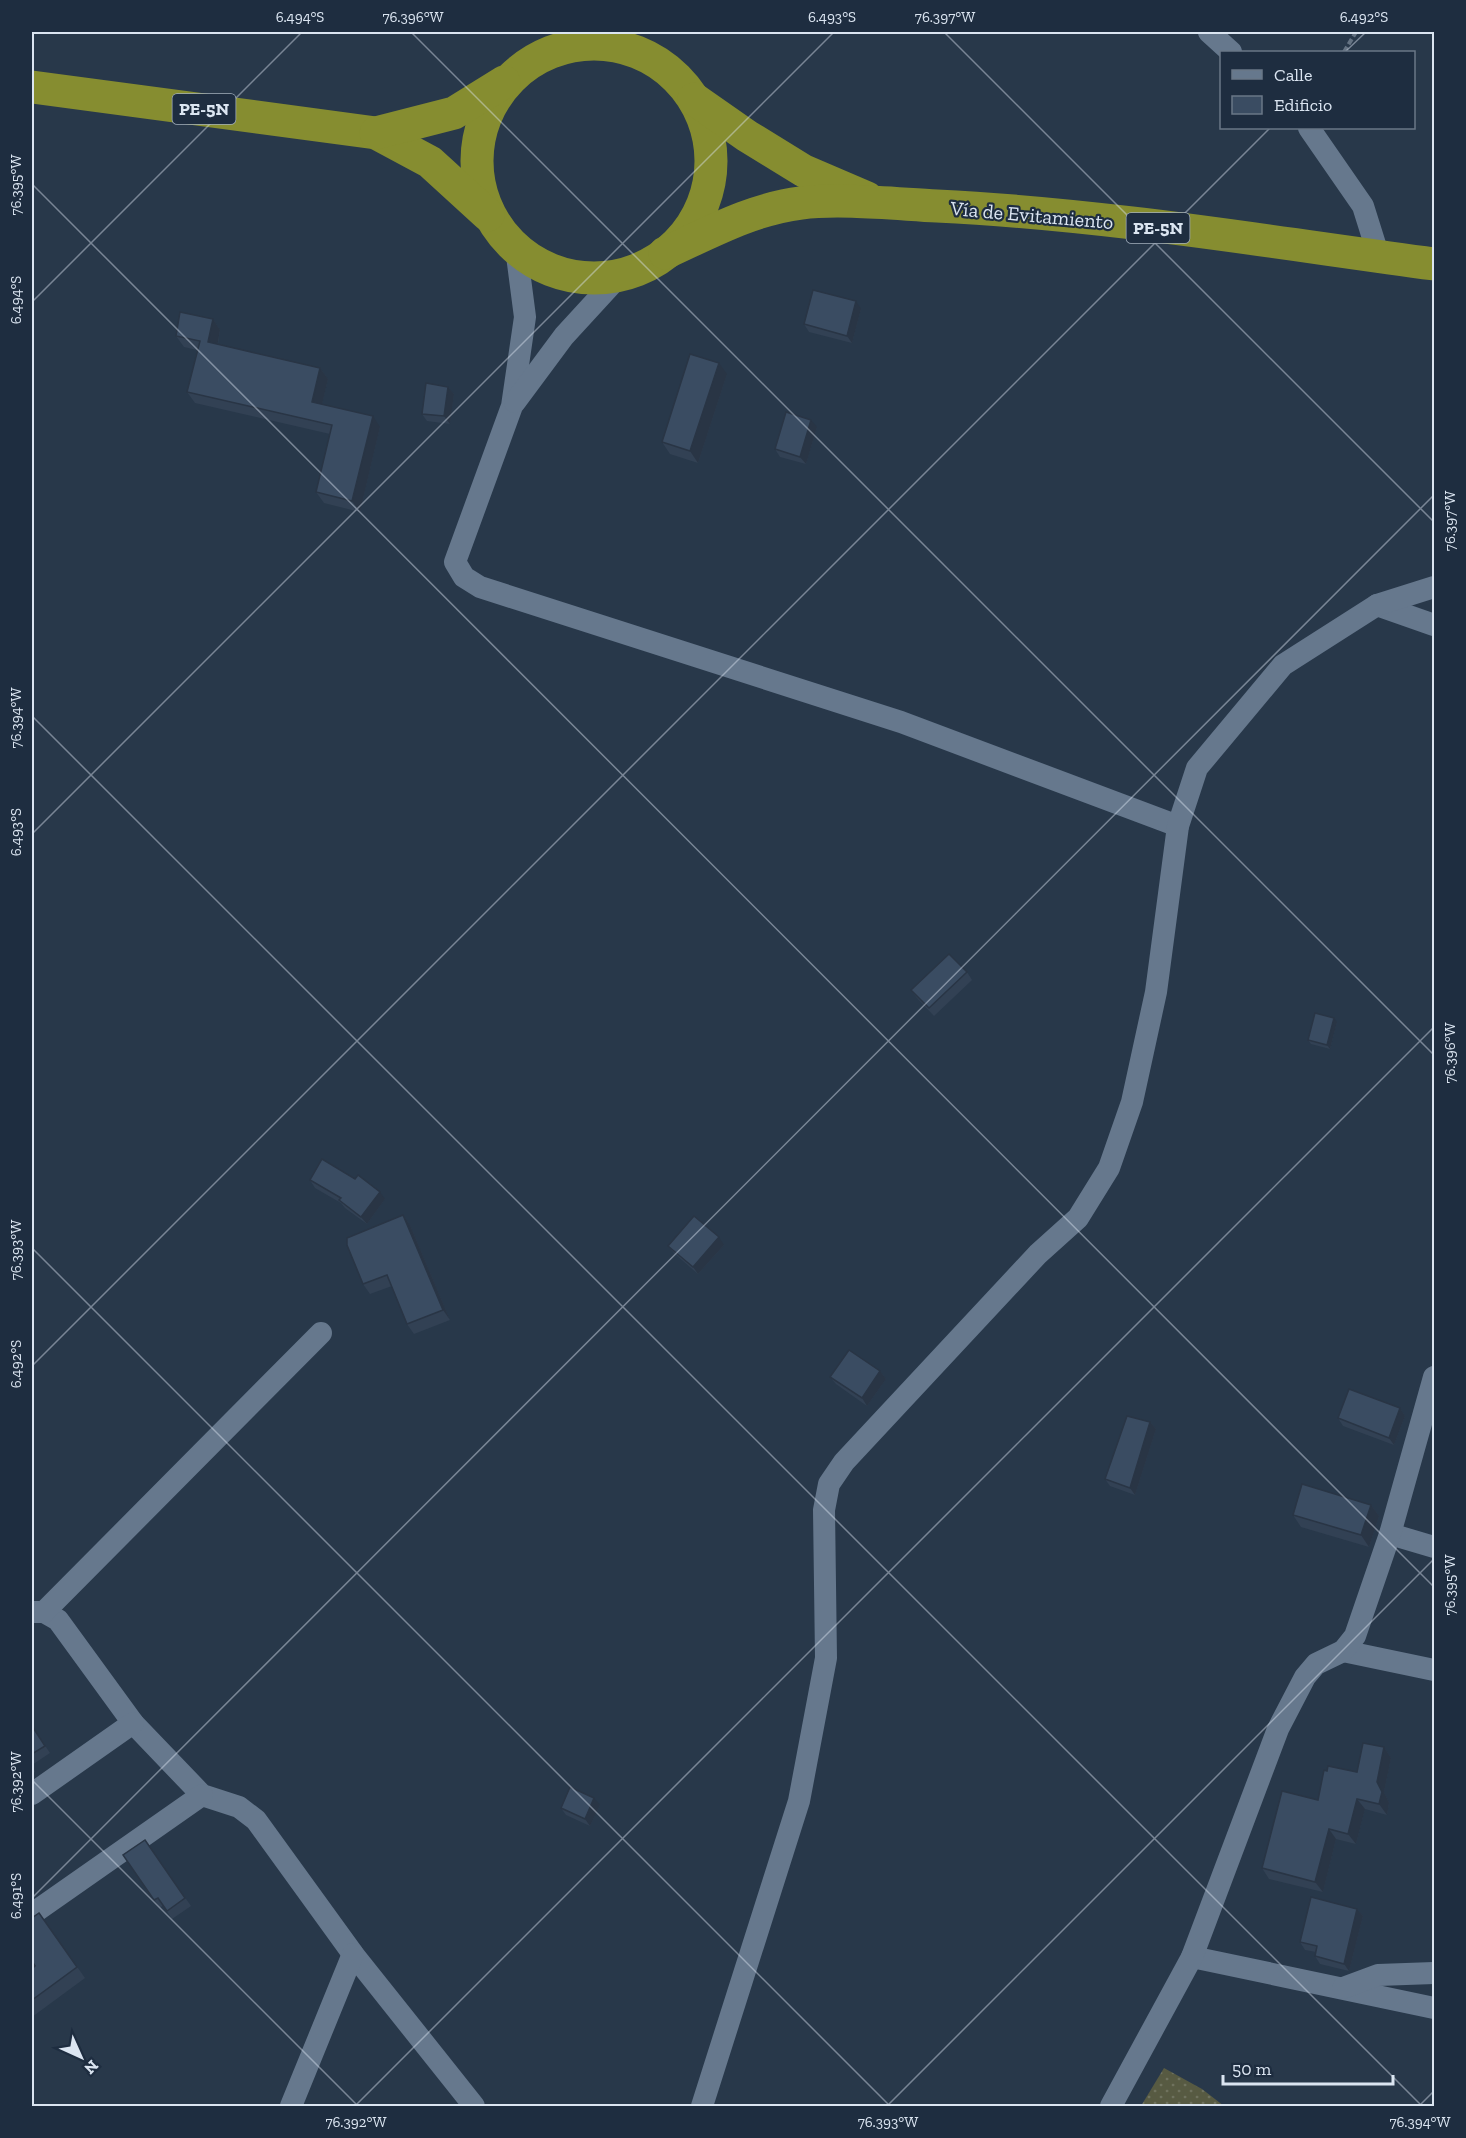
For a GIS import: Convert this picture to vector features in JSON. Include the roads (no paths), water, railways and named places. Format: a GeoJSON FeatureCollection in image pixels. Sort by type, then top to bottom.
{"type":"FeatureCollection","features":[{"type":"Feature","properties":{"kind":"highway"},"geometry":{"type":"LineString","coordinates":[[612,45],[650,58],[682,83],[694,99],[709,135],[710,175],[699,213],[688,230],[665,253],[651,263],[620,275],[598,278],[554,271],[534,261],[516,248],[495,222],[481,191],[478,148],[491,106],[518,72],[553,52],[572,46],[612,45]]}},
{"type":"Feature","properties":{"kind":"highway","name":"PE-5N"},"geometry":{"type":"LineString","coordinates":[[376,133],[454,113],[518,72]]}},
{"type":"Feature","properties":{"kind":"highway","name":"PE-5N"},"geometry":{"type":"LineString","coordinates":[[32,87],[376,133],[430,162],[465,191],[495,222]]}},
{"type":"Feature","properties":{"kind":"highway","name":"Vía de Evitamiento"},"geometry":{"type":"LineString","coordinates":[[694,99],[747,136],[804,171],[879,204]]}},
{"type":"Feature","properties":{"kind":"highway","name":"Vía de Evitamiento"},"geometry":{"type":"LineString","coordinates":[[665,253],[746,216],[779,208],[801,203],[879,204],[991,208],[1261,239],[1434,264]]}},
{"type":"Feature","properties":{"kind":"street"},"geometry":{"type":"LineString","coordinates":[[1209,32],[1230,51]]}},
{"type":"Feature","properties":{"kind":"street"},"geometry":{"type":"LineString","coordinates":[[1310,129],[1363,206],[1379,257]]}},
{"type":"Feature","properties":{"kind":"street"},"geometry":{"type":"LineString","coordinates":[[516,248],[525,317],[512,406],[455,562],[464,577],[480,587],[901,722],[1178,826]]}},
{"type":"Feature","properties":{"kind":"street"},"geometry":{"type":"LineString","coordinates":[[512,406],[564,336],[620,275]]}},
{"type":"Feature","properties":{"kind":"street"},"geometry":{"type":"LineString","coordinates":[[702,2106],[799,1801],[826,1658],[824,1510],[829,1484],[860,1444],[1038,1254],[1078,1218],[1109,1168],[1132,1102],[1156,992],[1178,826],[1197,768],[1283,665],[1377,605],[1434,587]]}},
{"type":"Feature","properties":{"kind":"street"},"geometry":{"type":"LineString","coordinates":[[1377,605],[1434,625]]}},
{"type":"Feature","properties":{"kind":"street"},"geometry":{"type":"LineString","coordinates":[[321,1333],[38,1612],[58,1620],[133,1723],[202,1795],[239,1807],[256,1820],[353,1954],[474,2106]]}},
{"type":"Feature","properties":{"kind":"street"},"geometry":{"type":"LineString","coordinates":[[1111,2106],[1192,1957],[1278,1729],[1305,1677],[1316,1664],[1343,1651],[1355,1636],[1390,1534],[1434,1377]]}},
{"type":"Feature","properties":{"kind":"street"},"geometry":{"type":"LineString","coordinates":[[1390,1534],[1434,1546]]}},
{"type":"Feature","properties":{"kind":"street"},"geometry":{"type":"LineString","coordinates":[[1343,1651],[1434,1670]]}},
{"type":"Feature","properties":{"kind":"street"},"geometry":{"type":"LineString","coordinates":[[32,1794],[133,1723]]}},
{"type":"Feature","properties":{"kind":"street"},"geometry":{"type":"LineString","coordinates":[[32,1914],[202,1795]]}},
{"type":"Feature","properties":{"kind":"street"},"geometry":{"type":"LineString","coordinates":[[291,2106],[353,1954]]}},
{"type":"Feature","properties":{"kind":"street"},"geometry":{"type":"LineString","coordinates":[[1192,1957],[1434,2008]]}},
{"type":"Feature","properties":{"kind":"street"},"geometry":{"type":"LineString","coordinates":[[1341,1988],[1378,1975],[1434,1973]]}}]}
